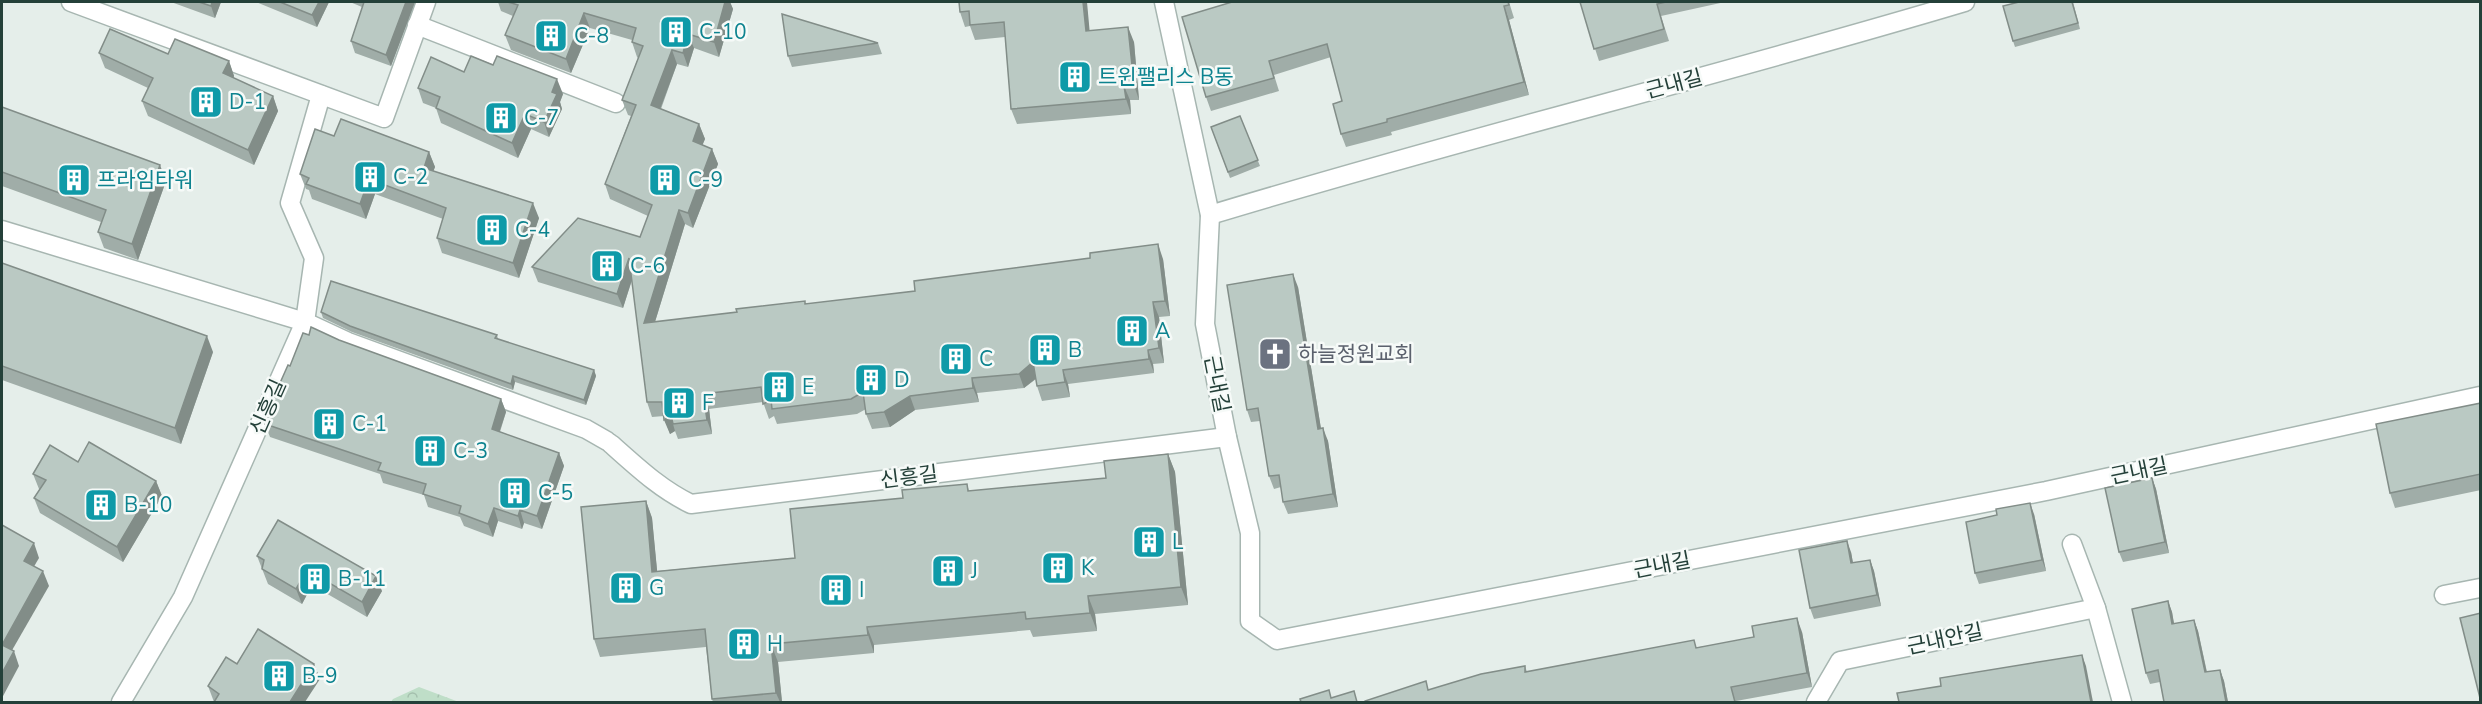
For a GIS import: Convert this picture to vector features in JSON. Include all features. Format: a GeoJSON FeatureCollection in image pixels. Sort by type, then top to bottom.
{"type":"FeatureCollection","features":[{"type":"Feature","properties":{"kind":"street"},"geometry":{"type":"LineString","coordinates":[[71,2],[384,118],[426,2]]}},
{"type":"Feature","properties":{"kind":"street","name":"근내길"},"geometry":{"type":"LineString","coordinates":[[1164,2],[1210,215],[1205,324],[1227,437],[1250,533],[1250,621],[1277,639],[2046,491],[2481,396]]}},
{"type":"Feature","properties":{"kind":"street","name":"근내길"},"geometry":{"type":"LineString","coordinates":[[1210,215],[1353,172],[1965,2]]}},
{"type":"Feature","properties":{"kind":"street"},"geometry":{"type":"LineString","coordinates":[[417,25],[616,102]]}},
{"type":"Feature","properties":{"kind":"street","name":"신흥길"},"geometry":{"type":"LineString","coordinates":[[121,702],[183,597],[305,322],[314,258],[290,203],[321,95]]}},
{"type":"Feature","properties":{"kind":"street","name":"신흥길"},"geometry":{"type":"LineString","coordinates":[[2,230],[305,322],[348,342],[586,429],[609,443],[639,471],[669,494],[691,504],[1227,437]]}},
{"type":"Feature","properties":{"kind":"street"},"geometry":{"type":"LineString","coordinates":[[2072,544],[2096,608],[2122,702]]}},
{"type":"Feature","properties":{"kind":"street"},"geometry":{"type":"LineString","coordinates":[[2444,595],[2481,588]]}},
{"type":"Feature","properties":{"kind":"street","name":"근내안길"},"geometry":{"type":"LineString","coordinates":[[1816,702],[1840,661],[2096,608]]}},
{"type":"Feature","properties":{"kind":"green space"},"geometry":{"type":"Polygon","coordinates":[[[419,687],[459,702],[391,702],[419,687]]]}},
{"type":"Feature","properties":{"kind":"building"},"geometry":{"type":"Polygon","coordinates":[[[199,2],[212,2],[211,6],[199,2]]]}},
{"type":"Feature","properties":{"kind":"building"},"geometry":{"type":"Polygon","coordinates":[[[280,2],[319,2],[312,15],[280,2]]]}},
{"type":"Feature","properties":{"kind":"building"},"geometry":{"type":"Polygon","coordinates":[[[364,2],[406,2],[386,55],[351,41],[364,2]]]}},
{"type":"Feature","properties":{"kind":"building"},"geometry":{"type":"Polygon","coordinates":[[[508,2],[725,2],[714,42],[688,34],[683,53],[672,50],[651,105],[699,124],[693,141],[712,149],[688,213],[679,210],[644,323],[737,312],[736,309],[805,301],[805,304],[915,291],[914,281],[1090,258],[1090,253],[1158,244],[1165,301],[1153,302],[1159,348],[1148,350],[1149,359],[1063,370],[1065,382],[1037,386],[1033,362],[1019,374],[972,378],[973,388],[910,396],[884,412],[866,414],[863,392],[851,399],[772,409],[771,400],[763,404],[761,387],[703,394],[707,420],[673,424],[671,415],[664,420],[662,402],[647,402],[629,258],[617,294],[532,267],[578,218],[640,237],[652,205],[605,184],[636,105],[622,100],[643,46],[632,42],[636,28],[584,13],[566,59],[505,35],[518,5],[508,2]]]}},
{"type":"Feature","properties":{"kind":"building"},"geometry":{"type":"Polygon","coordinates":[[[959,2],[1083,2],[1086,31],[1128,27],[1134,85],[1124,86],[1126,99],[1011,109],[1004,22],[970,25],[969,11],[960,12],[959,2]]]}},
{"type":"Feature","properties":{"kind":"building"},"geometry":{"type":"Polygon","coordinates":[[[1232,2],[1508,2],[1509,5],[1504,6],[1524,82],[1387,119],[1387,122],[1341,134],[1333,104],[1342,101],[1327,44],[1269,61],[1274,78],[1206,97],[1182,17],[1232,2]]]}},
{"type":"Feature","properties":{"kind":"building"},"geometry":{"type":"Polygon","coordinates":[[[1580,2],[1666,2],[1657,4],[1664,29],[1594,49],[1580,2]]]}},
{"type":"Feature","properties":{"kind":"building"},"geometry":{"type":"Polygon","coordinates":[[[2019,2],[2072,2],[2078,23],[2013,41],[2003,6],[2019,2]]]}},
{"type":"Feature","properties":{"kind":"building"},"geometry":{"type":"Polygon","coordinates":[[[782,14],[878,43],[788,56],[782,14]]]}},
{"type":"Feature","properties":{"kind":"building","name":"D-1"},"geometry":{"type":"Polygon","coordinates":[[[110,29],[168,54],[175,39],[229,61],[223,73],[273,96],[248,150],[142,101],[153,78],[99,53],[110,29]]]}},
{"type":"Feature","properties":{"kind":"building","name":"C-7"},"geometry":{"type":"Polygon","coordinates":[[[471,56],[493,65],[497,56],[557,79],[552,92],[557,94],[544,122],[525,114],[512,143],[436,108],[440,97],[418,88],[431,57],[464,72],[471,56]]]}},
{"type":"Feature","properties":{"kind":"building","name":"프라임타워"},"geometry":{"type":"Polygon","coordinates":[[[2,107],[160,165],[132,244],[98,232],[106,210],[2,172],[2,107]]]}},
{"type":"Feature","properties":{"kind":"building"},"geometry":{"type":"Polygon","coordinates":[[[1240,116],[1258,160],[1228,172],[1211,127],[1240,116]]]}},
{"type":"Feature","properties":{"kind":"building"},"geometry":{"type":"Polygon","coordinates":[[[341,119],[429,152],[424,168],[533,203],[513,263],[437,238],[446,208],[369,179],[360,204],[306,184],[309,178],[300,174],[315,129],[334,136],[341,119]]]}},
{"type":"Feature","properties":{"kind":"building"},"geometry":{"type":"Polygon","coordinates":[[[2,263],[207,336],[175,428],[2,366],[2,263]]]}},
{"type":"Feature","properties":{"kind":"building"},"geometry":{"type":"Polygon","coordinates":[[[1293,274],[1318,429],[1323,428],[1333,494],[1283,502],[1279,475],[1269,476],[1258,408],[1247,410],[1227,285],[1293,274]]]}},
{"type":"Feature","properties":{"kind":"building"},"geometry":{"type":"Polygon","coordinates":[[[331,281],[497,335],[495,338],[594,370],[584,400],[513,376],[511,384],[350,326],[321,312],[331,281]]]}},
{"type":"Feature","properties":{"kind":"building"},"geometry":{"type":"Polygon","coordinates":[[[311,327],[339,340],[501,399],[492,429],[559,453],[537,516],[520,510],[518,516],[494,508],[488,524],[459,513],[461,506],[423,494],[426,484],[378,470],[381,463],[265,424],[276,392],[288,365],[290,366],[303,333],[309,335],[311,327]]]}},
{"type":"Feature","properties":{"kind":"building"},"geometry":{"type":"Polygon","coordinates":[[[2481,403],[2481,474],[2390,493],[2376,424],[2481,403]]]}},
{"type":"Feature","properties":{"kind":"building","name":"B-10"},"geometry":{"type":"Polygon","coordinates":[[[89,442],[156,481],[117,547],[34,498],[46,480],[33,474],[50,445],[78,462],[89,442]]]}},
{"type":"Feature","properties":{"kind":"building"},"geometry":{"type":"Polygon","coordinates":[[[1168,454],[1181,587],[1088,596],[1090,613],[1026,619],[1025,612],[867,627],[868,635],[771,644],[776,693],[712,699],[705,629],[594,639],[581,507],[646,501],[652,572],[795,558],[790,509],[903,498],[902,490],[967,484],[968,491],[1106,478],[1104,461],[1168,454]]]}},
{"type":"Feature","properties":{"kind":"building"},"geometry":{"type":"Polygon","coordinates":[[[2152,478],[2165,542],[2119,552],[2105,488],[2152,478]]]}},
{"type":"Feature","properties":{"kind":"building"},"geometry":{"type":"Polygon","coordinates":[[[2030,503],[2042,560],[1975,573],[1966,522],[1997,515],[1996,509],[2030,503]]]}},
{"type":"Feature","properties":{"kind":"building","name":"B-11"},"geometry":{"type":"Polygon","coordinates":[[[278,520],[376,576],[362,602],[307,570],[296,589],[262,569],[264,560],[257,556],[278,520]]]}},
{"type":"Feature","properties":{"kind":"building"},"geometry":{"type":"Polygon","coordinates":[[[2,525],[34,543],[24,561],[43,571],[2,645],[2,525]]]}},
{"type":"Feature","properties":{"kind":"building"},"geometry":{"type":"Polygon","coordinates":[[[1847,541],[1851,563],[1870,560],[1877,595],[1810,608],[1799,550],[1847,541]]]}},
{"type":"Feature","properties":{"kind":"building"},"geometry":{"type":"Polygon","coordinates":[[[2168,601],[2172,624],[2194,620],[2205,672],[2220,670],[2226,702],[2164,702],[2158,670],[2146,673],[2132,609],[2168,601]]]}},
{"type":"Feature","properties":{"kind":"building"},"geometry":{"type":"Polygon","coordinates":[[[2481,613],[2481,702],[2460,618],[2481,613]]]}},
{"type":"Feature","properties":{"kind":"building"},"geometry":{"type":"Polygon","coordinates":[[[1797,618],[1807,673],[1731,687],[1735,702],[1365,702],[1426,681],[1428,690],[1481,674],[1525,666],[1525,672],[1694,640],[1696,648],[1754,637],[1752,626],[1797,618]]]}},
{"type":"Feature","properties":{"kind":"building","name":"B-9"},"geometry":{"type":"Polygon","coordinates":[[[258,629],[314,664],[290,702],[214,702],[219,694],[208,686],[226,657],[237,664],[258,629]]]}},
{"type":"Feature","properties":{"kind":"building"},"geometry":{"type":"Polygon","coordinates":[[[2,645],[14,651],[2,673],[2,645]]]}},
{"type":"Feature","properties":{"kind":"building"},"geometry":{"type":"Polygon","coordinates":[[[2082,655],[2091,702],[1899,702],[1897,693],[1941,686],[1940,678],[2082,655]]]}},
{"type":"Feature","properties":{"kind":"building"},"geometry":{"type":"Polygon","coordinates":[[[1329,690],[1331,698],[1354,691],[1357,702],[1301,702],[1300,699],[1329,690]]]}},
{"type":"Feature","properties":{"kind":"place","name":"C-10"},"geometry":{"type":"Point","coordinates":[676,32]}},
{"type":"Feature","properties":{"kind":"place","name":"C-8"},"geometry":{"type":"Point","coordinates":[551,36]}},
{"type":"Feature","properties":{"kind":"place","name":"트윈팰리스 B동"},"geometry":{"type":"Point","coordinates":[1075,77]}},
{"type":"Feature","properties":{"kind":"place","name":"D-1"},"geometry":{"type":"Point","coordinates":[206,102]}},
{"type":"Feature","properties":{"kind":"place","name":"C-7"},"geometry":{"type":"Point","coordinates":[501,118]}},
{"type":"Feature","properties":{"kind":"place","name":"C-2"},"geometry":{"type":"Point","coordinates":[370,177]}},
{"type":"Feature","properties":{"kind":"place","name":"프라임타워"},"geometry":{"type":"Point","coordinates":[74,180]}},
{"type":"Feature","properties":{"kind":"place","name":"C-9"},"geometry":{"type":"Point","coordinates":[665,180]}},
{"type":"Feature","properties":{"kind":"place","name":"C-4"},"geometry":{"type":"Point","coordinates":[492,230]}},
{"type":"Feature","properties":{"kind":"place","name":"C-6"},"geometry":{"type":"Point","coordinates":[607,266]}},
{"type":"Feature","properties":{"kind":"place","name":"A"},"geometry":{"type":"Point","coordinates":[1132,331]}},
{"type":"Feature","properties":{"kind":"place","name":"B"},"geometry":{"type":"Point","coordinates":[1045,350]}},
{"type":"Feature","properties":{"kind":"place","name":"하늘정원교회"},"geometry":{"type":"Point","coordinates":[1275,354]}},
{"type":"Feature","properties":{"kind":"place","name":"C"},"geometry":{"type":"Point","coordinates":[956,359]}},
{"type":"Feature","properties":{"kind":"place","name":"D"},"geometry":{"type":"Point","coordinates":[871,380]}},
{"type":"Feature","properties":{"kind":"place","name":"E"},"geometry":{"type":"Point","coordinates":[779,387]}},
{"type":"Feature","properties":{"kind":"place","name":"F"},"geometry":{"type":"Point","coordinates":[679,403]}},
{"type":"Feature","properties":{"kind":"place","name":"C-1"},"geometry":{"type":"Point","coordinates":[329,424]}},
{"type":"Feature","properties":{"kind":"place","name":"C-3"},"geometry":{"type":"Point","coordinates":[430,451]}},
{"type":"Feature","properties":{"kind":"place","name":"C-5"},"geometry":{"type":"Point","coordinates":[515,493]}},
{"type":"Feature","properties":{"kind":"place","name":"B-10"},"geometry":{"type":"Point","coordinates":[101,505]}},
{"type":"Feature","properties":{"kind":"place","name":"L"},"geometry":{"type":"Point","coordinates":[1149,542]}},
{"type":"Feature","properties":{"kind":"place","name":"K"},"geometry":{"type":"Point","coordinates":[1058,568]}},
{"type":"Feature","properties":{"kind":"place","name":"J"},"geometry":{"type":"Point","coordinates":[948,571]}},
{"type":"Feature","properties":{"kind":"place","name":"B-11"},"geometry":{"type":"Point","coordinates":[315,579]}},
{"type":"Feature","properties":{"kind":"place","name":"G"},"geometry":{"type":"Point","coordinates":[626,588]}},
{"type":"Feature","properties":{"kind":"place","name":"I"},"geometry":{"type":"Point","coordinates":[836,590]}},
{"type":"Feature","properties":{"kind":"place","name":"H"},"geometry":{"type":"Point","coordinates":[744,644]}},
{"type":"Feature","properties":{"kind":"place","name":"B-9"},"geometry":{"type":"Point","coordinates":[279,676]}}]}
